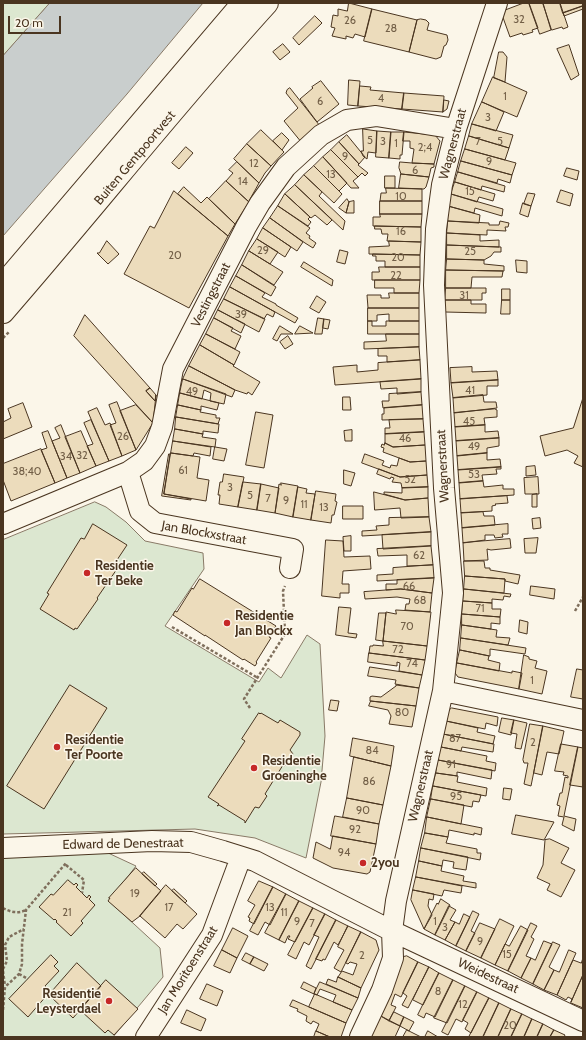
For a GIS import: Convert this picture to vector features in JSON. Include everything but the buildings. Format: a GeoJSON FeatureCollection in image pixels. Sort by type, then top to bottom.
{"type":"FeatureCollection","features":[{"type":"Feature","properties":{"kind":"main road","name":"Buiten Gentpoortvest"},"geometry":{"type":"LineString","coordinates":[[3,285],[243,3]]}},
{"type":"Feature","properties":{"kind":"main road","name":"Buiten Gentpoortvest"},"geometry":{"type":"LineString","coordinates":[[3,312],[68,238],[230,44],[268,3]]}},
{"type":"Feature","properties":{"kind":"street","name":"Wagnerstraat"},"geometry":{"type":"LineString","coordinates":[[360,1037],[382,990],[393,958],[392,931],[396,900],[443,691],[453,593],[444,488],[434,285],[436,229],[442,186],[456,130],[497,3]]}},
{"type":"Feature","properties":{"kind":"street","name":"Vestingstraat"},"geometry":{"type":"LineString","coordinates":[[3,524],[128,472],[144,461],[155,446],[162,427],[173,369],[246,227],[260,203],[286,168],[321,135],[347,120],[376,116],[456,130]]}},
{"type":"Feature","properties":{"kind":"street","name":"Jan Blockxstraat"},"geometry":{"type":"LineString","coordinates":[[128,472],[140,511],[154,523],[294,549],[290,568]]}},
{"type":"Feature","properties":{"kind":"street"},"geometry":{"type":"LineString","coordinates":[[443,691],[583,720]]}},
{"type":"Feature","properties":{"kind":"street","name":"Edward de Denestraat"},"geometry":{"type":"LineString","coordinates":[[3,848],[152,841],[191,842],[255,861],[392,931]]}},
{"type":"Feature","properties":{"kind":"street","name":"Jan Moritoenstraat"},"geometry":{"type":"LineString","coordinates":[[146,1037],[212,935],[241,857]]}},
{"type":"Feature","properties":{"kind":"street","name":"Weidestraat"},"geometry":{"type":"LineString","coordinates":[[392,931],[583,1021]]}},
{"type":"Feature","properties":{"kind":"path"},"geometry":{"type":"LineString","coordinates":[[250,708],[244,699],[285,634],[283,591],[290,568]]}},
{"type":"Feature","properties":{"kind":"path"},"geometry":{"type":"LineString","coordinates":[[575,611],[583,597]]}},
{"type":"Feature","properties":{"kind":"path"},"geometry":{"type":"LineString","coordinates":[[172,628],[258,678]]}},
{"type":"Feature","properties":{"kind":"path"},"geometry":{"type":"LineString","coordinates":[[3,908],[9,911],[21,912],[26,910],[66,864],[69,845]]}},
{"type":"Feature","properties":{"kind":"path"},"geometry":{"type":"LineString","coordinates":[[66,864],[84,880],[82,892]]}},
{"type":"Feature","properties":{"kind":"path"},"geometry":{"type":"LineString","coordinates":[[5,987],[19,974],[22,964],[26,910]]}},
{"type":"Feature","properties":{"kind":"path"},"geometry":{"type":"LineString","coordinates":[[3,1008],[5,987],[3,970],[6,961],[5,945],[9,937],[24,928]]}},
{"type":"Feature","properties":{"kind":"path"},"geometry":{"type":"LineString","coordinates":[[19,974],[28,979]]}},
{"type":"Feature","properties":{"kind":"green space"},"geometry":{"type":"Polygon","coordinates":[[[3,3],[50,3],[3,56],[3,3]]]}},
{"type":"Feature","properties":{"kind":"green space"},"geometry":{"type":"Polygon","coordinates":[[[95,502],[106,507],[126,522],[145,541],[203,553],[204,569],[165,626],[259,682],[268,668],[281,678],[307,635],[320,644],[325,736],[321,782],[306,858],[255,838],[195,829],[3,834],[3,540],[95,502]]]}},
{"type":"Feature","properties":{"kind":"green space"},"geometry":{"type":"Polygon","coordinates":[[[106,852],[136,866],[109,901],[160,948],[163,977],[113,1037],[3,1037],[3,857],[106,852]]]}},
{"type":"Feature","properties":{"kind":"shaded area"},"geometry":{"type":"Polygon","coordinates":[[[50,3],[203,3],[127,94],[3,236],[3,56],[50,3]]]}},
{"type":"Feature","properties":{"kind":"place","name":"Residentie Ter Beke"},"geometry":{"type":"Point","coordinates":[87,573]}},
{"type":"Feature","properties":{"kind":"place","name":"Residentie Jan Blockx"},"geometry":{"type":"Point","coordinates":[227,623]}},
{"type":"Feature","properties":{"kind":"place","name":"Residentie Ter Poorte"},"geometry":{"type":"Point","coordinates":[57,747]}},
{"type":"Feature","properties":{"kind":"place","name":"Residentie Groeninghe"},"geometry":{"type":"Point","coordinates":[254,768]}},
{"type":"Feature","properties":{"kind":"place","name":"2you"},"geometry":{"type":"Point","coordinates":[363,863]}},
{"type":"Feature","properties":{"kind":"place","name":"Residentie Leysterdael"},"geometry":{"type":"Point","coordinates":[109,1001]}}]}
